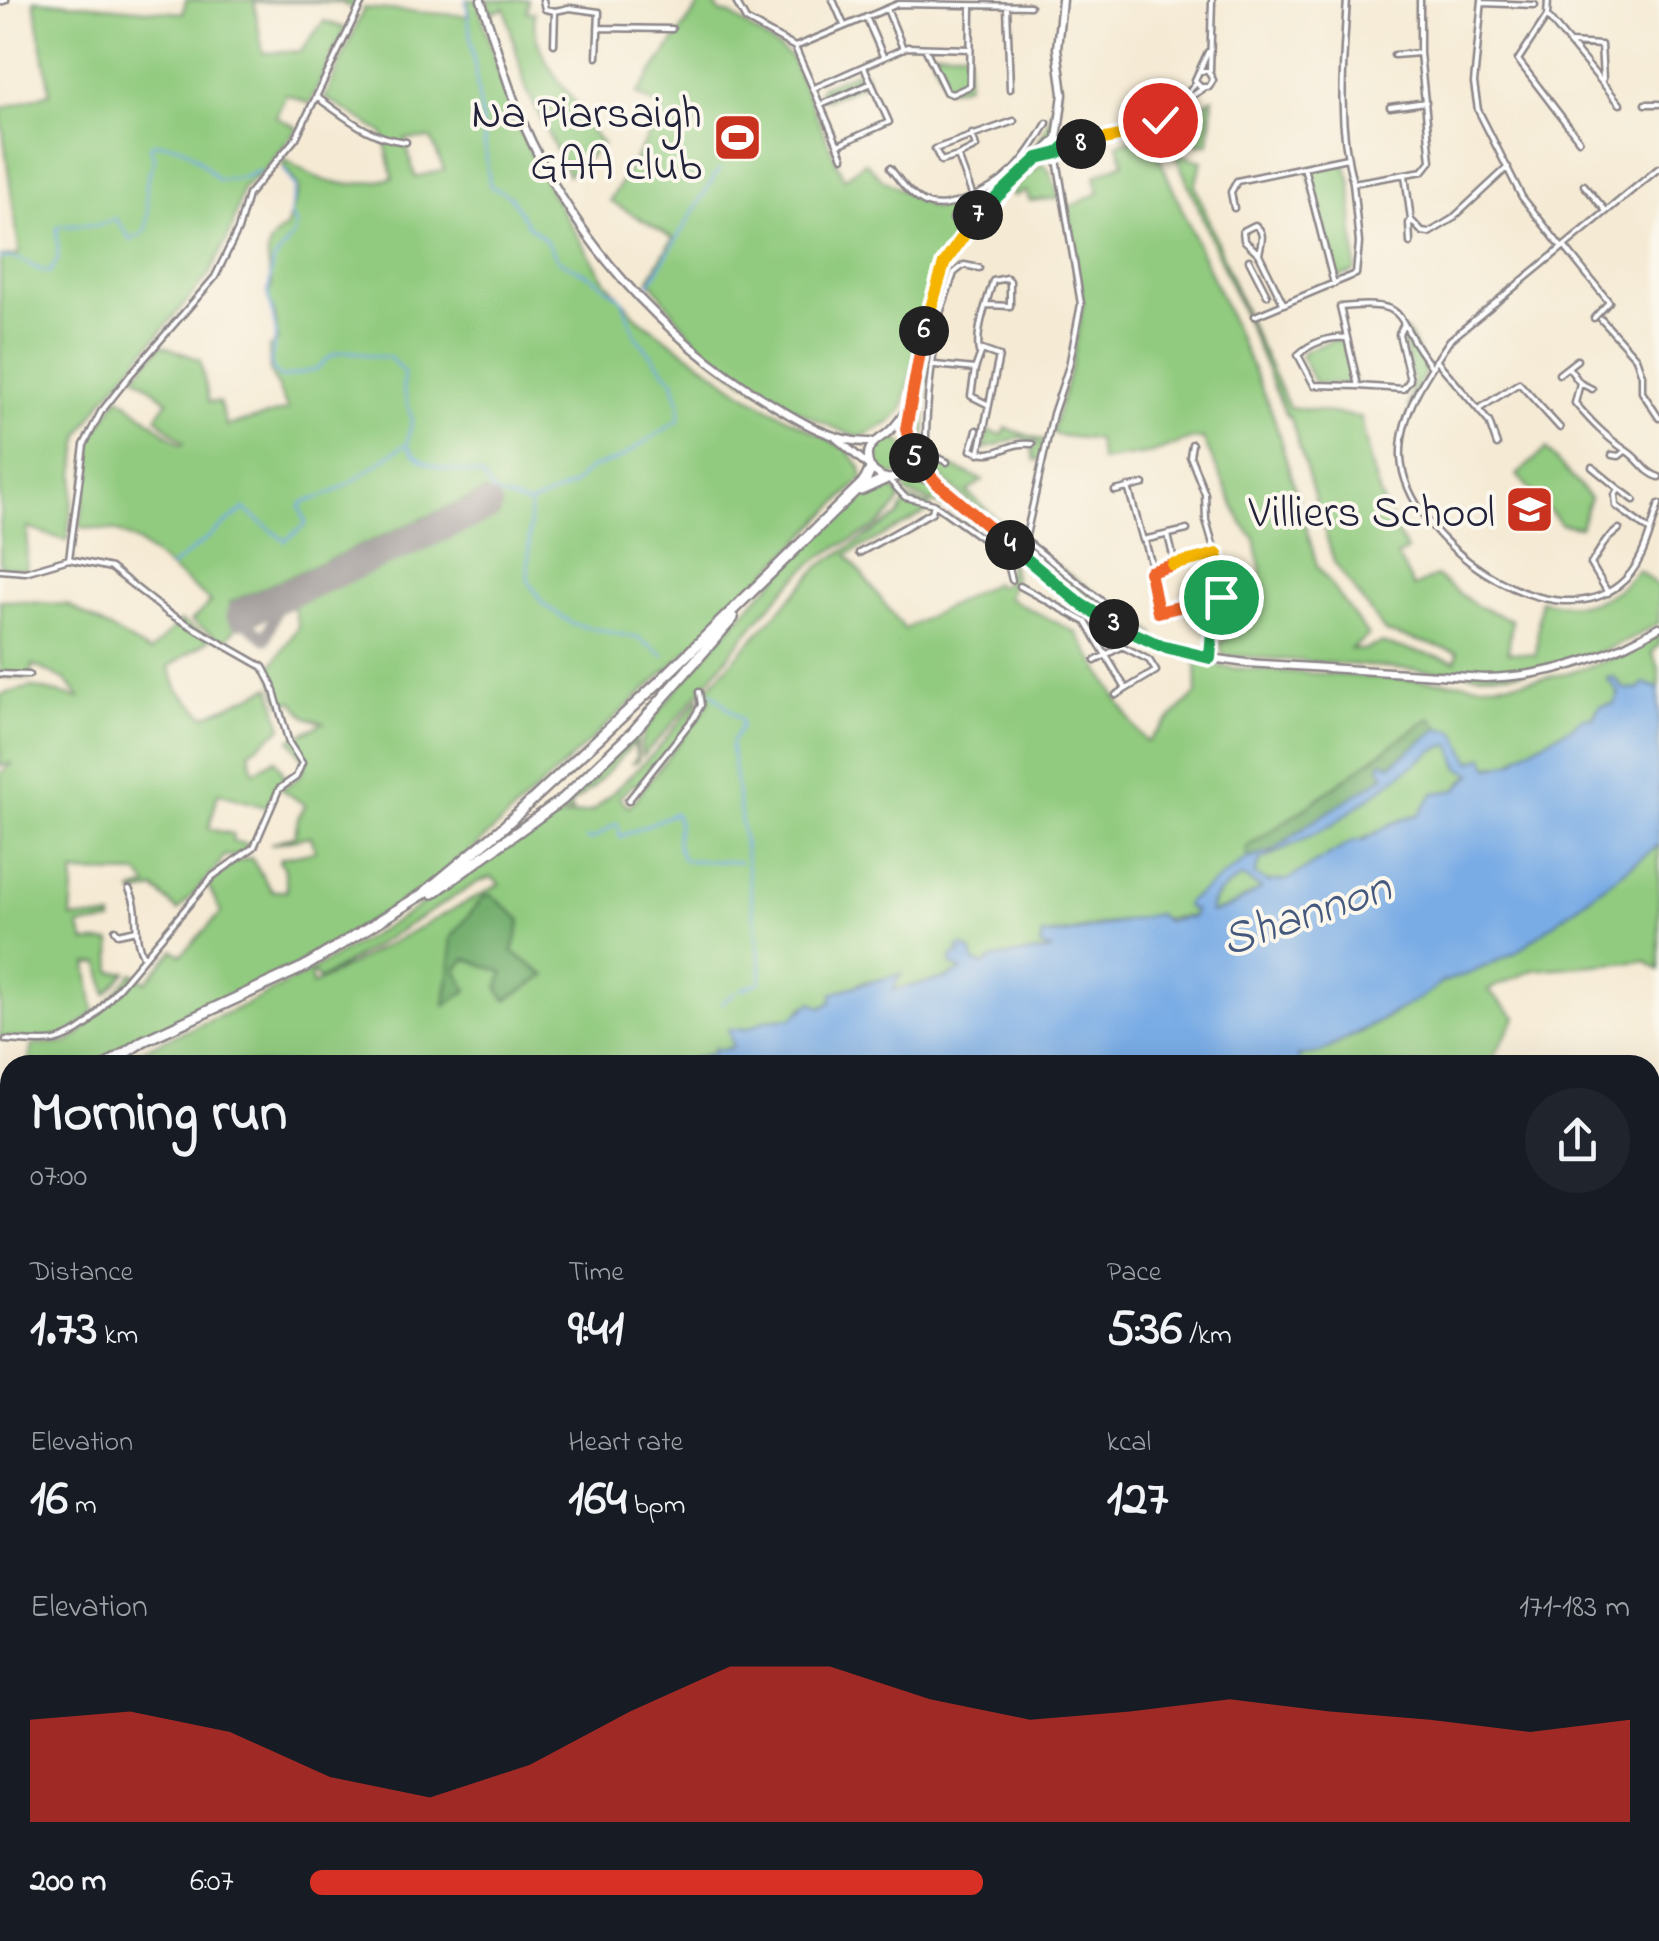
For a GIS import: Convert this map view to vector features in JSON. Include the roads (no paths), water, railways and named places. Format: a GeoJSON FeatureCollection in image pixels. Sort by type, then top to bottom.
{"type":"FeatureCollection","features":[{"type":"Feature","properties":{"kind":"highway"},"geometry":{"type":"LineString","coordinates":[[122,1055],[143,1041],[304,967],[423,894],[500,830],[658,683],[865,481],[870,468]]}},
{"type":"Feature","properties":{"kind":"highway"},"geometry":{"type":"LineString","coordinates":[[130,1055],[254,998],[376,930],[562,799],[634,732],[726,626],[826,523],[864,487],[887,479]]}},
{"type":"Feature","properties":{"kind":"main road"},"geometry":{"type":"LineString","coordinates":[[1062,0],[1057,48],[1063,94],[1057,139],[1064,147],[1038,158],[964,232],[944,264],[927,316],[908,407],[908,444],[912,456],[938,484],[1082,605],[1161,646],[1210,658],[1417,675],[1516,677],[1594,659],[1659,627]]}},
{"type":"Feature","properties":{"kind":"main road"},"geometry":{"type":"LineString","coordinates":[[482,2],[508,85],[539,157],[569,210],[614,270],[658,316],[719,371],[784,412],[833,435],[872,442],[886,434],[908,407]]}},
{"type":"Feature","properties":{"kind":"main road"},"geometry":{"type":"LineString","coordinates":[[1053,151],[1051,142],[1057,139]]}},
{"type":"Feature","properties":{"kind":"main road"},"geometry":{"type":"LineString","coordinates":[[886,434],[896,435],[908,444]]}},
{"type":"Feature","properties":{"kind":"main road"},"geometry":{"type":"LineString","coordinates":[[833,435],[887,479],[902,475],[938,484]]}},
{"type":"Feature","properties":{"kind":"main road"},"geometry":{"type":"LineString","coordinates":[[870,468],[867,456],[872,442]]}},
{"type":"Feature","properties":{"kind":"main road"},"geometry":{"type":"LineString","coordinates":[[902,475],[912,456]]}},
{"type":"Feature","properties":{"kind":"street"},"geometry":{"type":"LineString","coordinates":[[69,559],[81,456],[92,428],[131,374],[215,277],[238,230],[248,196],[289,148],[318,98],[363,0]]}},
{"type":"Feature","properties":{"kind":"street"},"geometry":{"type":"LineString","coordinates":[[543,0],[545,8],[555,11],[570,8],[608,12]]}},
{"type":"Feature","properties":{"kind":"street"},"geometry":{"type":"LineString","coordinates":[[735,0],[746,20],[795,48],[843,157]]}},
{"type":"Feature","properties":{"kind":"street"},"geometry":{"type":"LineString","coordinates":[[833,0],[844,26]]}},
{"type":"Feature","properties":{"kind":"street"},"geometry":{"type":"LineString","coordinates":[[1064,147],[1138,132],[1212,83],[1208,52],[1212,0]]}},
{"type":"Feature","properties":{"kind":"street"},"geometry":{"type":"LineString","coordinates":[[1255,316],[1356,274],[1359,268],[1354,183],[1346,158],[1341,103],[1347,0]]}},
{"type":"Feature","properties":{"kind":"street"},"geometry":{"type":"LineString","coordinates":[[1354,183],[1422,171],[1432,161],[1420,53],[1420,0]]}},
{"type":"Feature","properties":{"kind":"street"},"geometry":{"type":"LineString","coordinates":[[1548,0],[1547,16],[1518,60],[1578,140]]}},
{"type":"Feature","properties":{"kind":"street"},"geometry":{"type":"LineString","coordinates":[[1535,6],[1482,1],[1474,83],[1477,106],[1522,198],[1609,302],[1597,319],[1636,358],[1642,392],[1659,418]]}},
{"type":"Feature","properties":{"kind":"street"},"geometry":{"type":"LineString","coordinates":[[795,48],[898,4],[1030,6]]}},
{"type":"Feature","properties":{"kind":"street"},"geometry":{"type":"LineString","coordinates":[[925,48],[946,92],[952,94],[970,86],[971,6]]}},
{"type":"Feature","properties":{"kind":"street"},"geometry":{"type":"LineString","coordinates":[[1008,6],[1010,89]]}},
{"type":"Feature","properties":{"kind":"street"},"geometry":{"type":"LineString","coordinates":[[887,9],[903,48]]}},
{"type":"Feature","properties":{"kind":"street"},"geometry":{"type":"LineString","coordinates":[[554,44],[555,11]]}},
{"type":"Feature","properties":{"kind":"street"},"geometry":{"type":"LineString","coordinates":[[597,58],[599,12]]}},
{"type":"Feature","properties":{"kind":"street"},"geometry":{"type":"LineString","coordinates":[[1547,16],[1620,104]]}},
{"type":"Feature","properties":{"kind":"street"},"geometry":{"type":"LineString","coordinates":[[866,17],[883,56]]}},
{"type":"Feature","properties":{"kind":"street"},"geometry":{"type":"LineString","coordinates":[[598,28],[672,29]]}},
{"type":"Feature","properties":{"kind":"street"},"geometry":{"type":"LineString","coordinates":[[1571,42],[1600,44],[1604,83]]}},
{"type":"Feature","properties":{"kind":"street"},"geometry":{"type":"LineString","coordinates":[[814,88],[903,48],[970,50]]}},
{"type":"Feature","properties":{"kind":"street"},"geometry":{"type":"LineString","coordinates":[[928,56],[935,48]]}},
{"type":"Feature","properties":{"kind":"street"},"geometry":{"type":"LineString","coordinates":[[1173,111],[1196,81],[1208,52]]}},
{"type":"Feature","properties":{"kind":"street"},"geometry":{"type":"LineString","coordinates":[[1394,55],[1420,53]]}},
{"type":"Feature","properties":{"kind":"street"},"geometry":{"type":"LineString","coordinates":[[838,145],[889,122],[864,68]]}},
{"type":"Feature","properties":{"kind":"street"},"geometry":{"type":"LineString","coordinates":[[1200,71],[1210,72]]}},
{"type":"Feature","properties":{"kind":"street"},"geometry":{"type":"LineString","coordinates":[[1196,81],[1204,88]]}},
{"type":"Feature","properties":{"kind":"street"},"geometry":{"type":"LineString","coordinates":[[821,106],[872,83]]}},
{"type":"Feature","properties":{"kind":"street"},"geometry":{"type":"LineString","coordinates":[[318,98],[364,132],[406,142]]}},
{"type":"Feature","properties":{"kind":"street"},"geometry":{"type":"LineString","coordinates":[[1390,108],[1426,102]]}},
{"type":"Feature","properties":{"kind":"street"},"geometry":{"type":"LineString","coordinates":[[1645,104],[1659,104]]}},
{"type":"Feature","properties":{"kind":"street"},"geometry":{"type":"LineString","coordinates":[[972,134],[976,148],[941,161],[934,149],[972,134],[1014,121]]}},
{"type":"Feature","properties":{"kind":"street"},"geometry":{"type":"LineString","coordinates":[[890,168],[923,202],[947,206],[1001,183],[1033,149],[1048,123]]}},
{"type":"Feature","properties":{"kind":"street"},"geometry":{"type":"LineString","coordinates":[[1053,151],[1081,304],[1025,540],[1104,603],[1131,618]]}},
{"type":"Feature","properties":{"kind":"street"},"geometry":{"type":"LineString","coordinates":[[958,156],[972,197],[969,209],[955,214],[954,219],[964,232]]}},
{"type":"Feature","properties":{"kind":"street"},"geometry":{"type":"LineString","coordinates":[[1234,208],[1231,192],[1238,181],[1346,158]]}},
{"type":"Feature","properties":{"kind":"street"},"geometry":{"type":"LineString","coordinates":[[1411,220],[1429,233],[1440,228],[1508,166]]}},
{"type":"Feature","properties":{"kind":"street"},"geometry":{"type":"LineString","coordinates":[[1304,167],[1334,284]]}},
{"type":"Feature","properties":{"kind":"street"},"geometry":{"type":"LineString","coordinates":[[1659,168],[1450,340],[1431,366],[1408,414],[1401,461],[1416,501],[1441,538],[1475,567],[1540,596],[1570,602],[1594,600],[1623,583],[1634,567],[1659,504]]}},
{"type":"Feature","properties":{"kind":"street"},"geometry":{"type":"LineString","coordinates":[[1405,175],[1410,243]]}},
{"type":"Feature","properties":{"kind":"street"},"geometry":{"type":"LineString","coordinates":[[1584,184],[1606,211]]}},
{"type":"Feature","properties":{"kind":"street"},"geometry":{"type":"LineString","coordinates":[[1258,254],[1263,236],[1255,225],[1249,226],[1243,232],[1244,240],[1258,254],[1284,305]]}},
{"type":"Feature","properties":{"kind":"street"},"geometry":{"type":"LineString","coordinates":[[1409,234],[1416,227]]}},
{"type":"Feature","properties":{"kind":"street"},"geometry":{"type":"LineString","coordinates":[[972,266],[974,260]]}},
{"type":"Feature","properties":{"kind":"street"},"geometry":{"type":"LineString","coordinates":[[1249,260],[1267,295]]}},
{"type":"Feature","properties":{"kind":"street"},"geometry":{"type":"LineString","coordinates":[[947,462],[926,453],[928,396],[938,319],[954,272],[964,264],[979,268]]}},
{"type":"Feature","properties":{"kind":"street"},"geometry":{"type":"LineString","coordinates":[[1258,278],[1268,272]]}},
{"type":"Feature","properties":{"kind":"street"},"geometry":{"type":"LineString","coordinates":[[987,304],[1010,306],[1007,278],[993,281],[987,304],[977,345],[970,396],[989,405]]}},
{"type":"Feature","properties":{"kind":"street"},"geometry":{"type":"LineString","coordinates":[[1337,298],[1358,386]]}},
{"type":"Feature","properties":{"kind":"street"},"geometry":{"type":"LineString","coordinates":[[1340,307],[1388,306],[1431,366]]}},
{"type":"Feature","properties":{"kind":"street"},"geometry":{"type":"LineString","coordinates":[[927,316],[938,319]]}},
{"type":"Feature","properties":{"kind":"street"},"geometry":{"type":"LineString","coordinates":[[1346,338],[1334,337],[1298,354],[1308,380],[1314,385],[1403,389],[1410,380],[1398,334],[1404,324]]}},
{"type":"Feature","properties":{"kind":"street"},"geometry":{"type":"LineString","coordinates":[[979,352],[997,354],[1000,360],[979,453]]}},
{"type":"Feature","properties":{"kind":"street"},"geometry":{"type":"LineString","coordinates":[[1436,360],[1489,422],[1497,445]]}},
{"type":"Feature","properties":{"kind":"street"},"geometry":{"type":"LineString","coordinates":[[1560,374],[1577,360]]}},
{"type":"Feature","properties":{"kind":"street"},"geometry":{"type":"LineString","coordinates":[[935,365],[975,369]]}},
{"type":"Feature","properties":{"kind":"street"},"geometry":{"type":"LineString","coordinates":[[1568,367],[1580,383],[1592,390]]}},
{"type":"Feature","properties":{"kind":"street"},"geometry":{"type":"LineString","coordinates":[[1479,409],[1519,383],[1560,428]]}},
{"type":"Feature","properties":{"kind":"street"},"geometry":{"type":"LineString","coordinates":[[1580,383],[1575,403],[1610,443],[1659,477]]}},
{"type":"Feature","properties":{"kind":"street"},"geometry":{"type":"LineString","coordinates":[[976,430],[971,450],[979,453],[989,455],[1021,443],[1032,444]]}},
{"type":"Feature","properties":{"kind":"street"},"geometry":{"type":"LineString","coordinates":[[1192,444],[1190,456],[1205,494],[1206,520],[1227,598],[1212,620],[1210,658]]}},
{"type":"Feature","properties":{"kind":"street"},"geometry":{"type":"LineString","coordinates":[[1612,455],[1619,456],[1625,451]]}},
{"type":"Feature","properties":{"kind":"street"},"geometry":{"type":"LineString","coordinates":[[1592,467],[1634,500]]}},
{"type":"Feature","properties":{"kind":"street"},"geometry":{"type":"LineString","coordinates":[[898,488],[902,475]]}},
{"type":"Feature","properties":{"kind":"street"},"geometry":{"type":"LineString","coordinates":[[887,479],[905,497],[934,504],[998,550],[1007,560],[1012,580]]}},
{"type":"Feature","properties":{"kind":"street"},"geometry":{"type":"LineString","coordinates":[[1115,491],[1144,484]]}},
{"type":"Feature","properties":{"kind":"street"},"geometry":{"type":"LineString","coordinates":[[1128,487],[1153,570]]}},
{"type":"Feature","properties":{"kind":"street"},"geometry":{"type":"LineString","coordinates":[[1619,489],[1614,495],[1616,506],[1650,531]]}},
{"type":"Feature","properties":{"kind":"street"},"geometry":{"type":"LineString","coordinates":[[858,553],[932,512],[934,504]]}},
{"type":"Feature","properties":{"kind":"street"},"geometry":{"type":"LineString","coordinates":[[1608,593],[1591,564],[1606,540],[1620,529]]}},
{"type":"Feature","properties":{"kind":"street"},"geometry":{"type":"LineString","coordinates":[[1145,540],[1187,530]]}},
{"type":"Feature","properties":{"kind":"street"},"geometry":{"type":"LineString","coordinates":[[1168,535],[1175,564]]}},
{"type":"Feature","properties":{"kind":"street"},"geometry":{"type":"LineString","coordinates":[[1217,554],[1149,574],[1158,612],[1221,597]]}},
{"type":"Feature","properties":{"kind":"street"},"geometry":{"type":"LineString","coordinates":[[0,570],[25,572],[69,559],[111,568],[168,613],[258,662],[267,674],[290,743],[302,761],[296,776],[277,792],[254,847],[223,866],[88,1024],[72,1037],[57,1042],[6,1040]]}},
{"type":"Feature","properties":{"kind":"street"},"geometry":{"type":"LineString","coordinates":[[1020,586],[1086,622],[1126,690]]}},
{"type":"Feature","properties":{"kind":"street"},"geometry":{"type":"LineString","coordinates":[[1211,600],[1214,608]]}},
{"type":"Feature","properties":{"kind":"street"},"geometry":{"type":"LineString","coordinates":[[1095,662],[1122,646],[1128,631]]}},
{"type":"Feature","properties":{"kind":"street"},"geometry":{"type":"LineString","coordinates":[[1116,695],[1156,671],[1150,660],[1122,646]]}},
{"type":"Feature","properties":{"kind":"street"},"geometry":{"type":"LineString","coordinates":[[0,674],[30,675]]}},
{"type":"Feature","properties":{"kind":"street"},"geometry":{"type":"LineString","coordinates":[[628,801],[693,720],[702,705],[700,692]]}},
{"type":"Feature","properties":{"kind":"street"},"geometry":{"type":"LineString","coordinates":[[130,889],[144,956]]}},
{"type":"Feature","properties":{"kind":"street"},"geometry":{"type":"LineString","coordinates":[[115,930],[118,934],[137,930]]}},
{"type":"Feature","properties":{"kind":"water","name":"Shannon"},"geometry":{"type":"Polygon","coordinates":[[[1613,677],[1624,689],[1639,690],[1645,683],[1659,689],[1659,845],[1515,953],[1442,982],[1426,995],[1320,1053],[707,1055],[714,1053],[714,1048],[733,1047],[728,1029],[747,1029],[766,1020],[792,1018],[812,1002],[822,1008],[832,1001],[832,994],[849,988],[901,974],[893,990],[947,978],[961,971],[951,964],[952,956],[961,953],[958,948],[963,946],[972,952],[974,962],[984,965],[994,958],[1052,950],[1041,946],[1043,935],[1066,934],[1157,914],[1166,921],[1193,917],[1194,910],[1187,908],[1186,903],[1247,859],[1274,851],[1385,776],[1382,761],[1391,765],[1440,728],[1455,731],[1471,762],[1484,757],[1490,768],[1515,761],[1582,718],[1593,718],[1600,706],[1614,704],[1619,694],[1607,678],[1613,677]],[[1451,744],[1434,750],[1332,825],[1260,861],[1254,875],[1268,882],[1287,880],[1355,840],[1362,841],[1419,814],[1434,793],[1456,790],[1473,774],[1459,768],[1451,744]],[[1242,877],[1216,897],[1211,913],[1237,904],[1261,888],[1242,877]]]}},
{"type":"Feature","properties":{"kind":"waterway"},"geometry":{"type":"LineString","coordinates":[[284,169],[295,187],[290,215],[296,225],[293,236],[273,262],[268,292],[276,333],[271,362],[281,378],[318,369],[327,359],[343,352],[389,357],[404,373],[403,388],[412,420],[407,445],[414,454],[440,468],[481,475],[496,495],[529,505],[572,486],[589,469],[619,459],[679,420],[680,404],[673,380],[636,337],[622,299],[592,277],[558,260],[545,239],[527,224],[510,196],[490,186],[466,0]]}},
{"type":"Feature","properties":{"kind":"waterway"},"geometry":{"type":"LineString","coordinates":[[0,258],[17,259],[50,272],[58,259],[60,226],[98,225],[116,219],[131,240],[145,232],[147,180],[155,161],[150,147],[153,144],[183,148],[218,180],[260,171]]}},
{"type":"Feature","properties":{"kind":"waterway"},"geometry":{"type":"LineString","coordinates":[[644,293],[719,169]]}},
{"type":"Feature","properties":{"kind":"waterway"},"geometry":{"type":"LineString","coordinates":[[170,568],[244,509],[285,541],[306,524],[300,507],[303,502],[343,487],[404,445]]}},
{"type":"Feature","properties":{"kind":"waterway"},"geometry":{"type":"LineString","coordinates":[[530,507],[528,580],[543,604],[573,624],[637,638],[664,655]]}},
{"type":"Feature","properties":{"kind":"waterway"},"geometry":{"type":"LineString","coordinates":[[711,692],[741,720],[731,743]]}},
{"type":"Feature","properties":{"kind":"waterway"},"geometry":{"type":"LineString","coordinates":[[731,746],[762,975],[760,982],[741,990]]}},
{"type":"Feature","properties":{"kind":"waterway"},"geometry":{"type":"LineString","coordinates":[[619,830],[620,837],[675,813],[678,845],[684,860],[739,862]]}},
{"type":"Feature","properties":{"kind":"waterway"},"geometry":{"type":"LineString","coordinates":[[586,839],[592,840],[617,823],[619,827]]}},
{"type":"Feature","properties":{"kind":"waterway"},"geometry":{"type":"LineString","coordinates":[[722,1003],[735,993]]}},
{"type":"Feature","properties":{"kind":"place","name":"Na Piarsaigh GAA club"},"geometry":{"type":"Point","coordinates":[737,137]}},
{"type":"Feature","properties":{"kind":"place","name":"Villiers School"},"geometry":{"type":"Point","coordinates":[1530,510]}}]}
